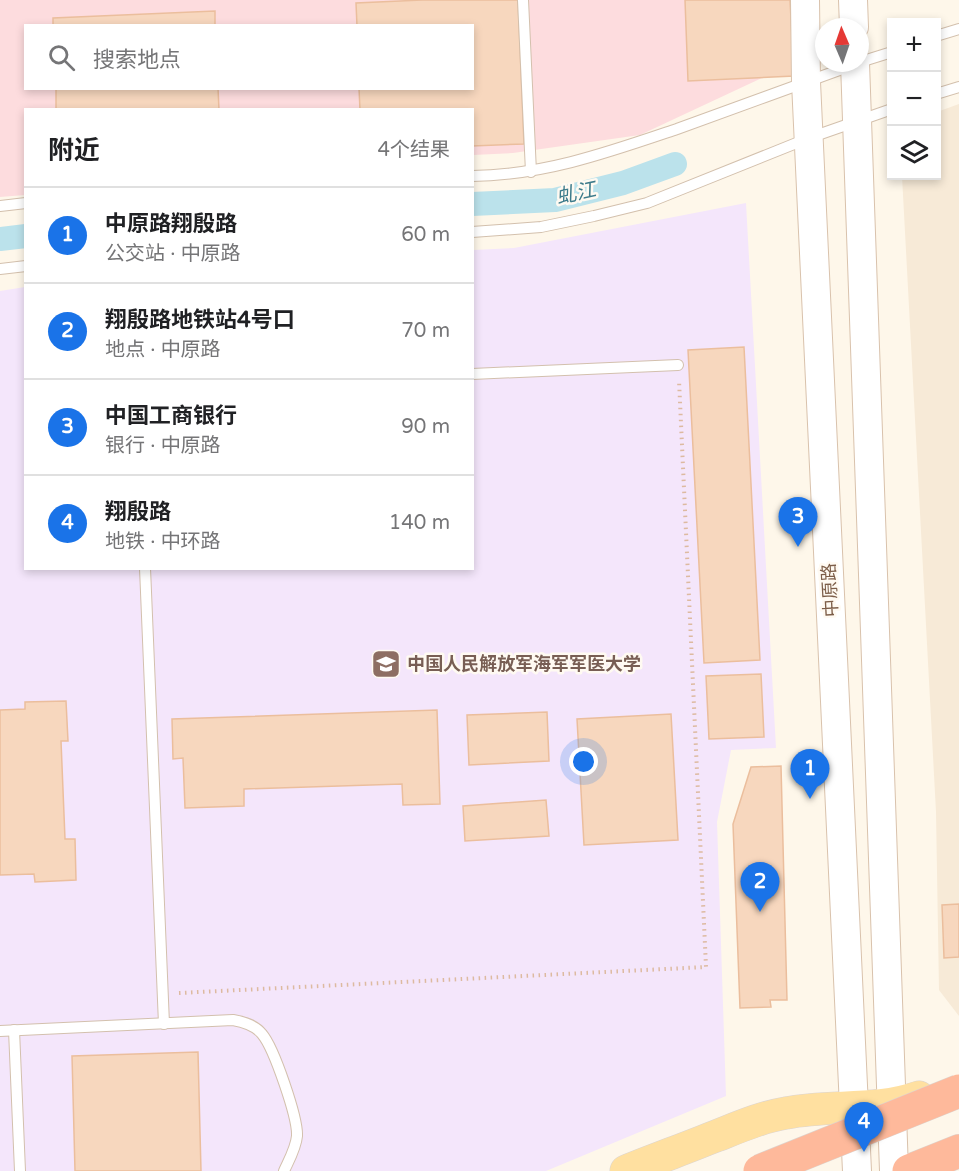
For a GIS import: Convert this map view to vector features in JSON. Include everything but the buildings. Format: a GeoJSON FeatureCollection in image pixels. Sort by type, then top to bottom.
{"type":"FeatureCollection","features":[{"type":"Feature","properties":{"kind":"highway"},"geometry":{"type":"LineString","coordinates":[[760,1171],[959,1091]]}},
{"type":"Feature","properties":{"kind":"highway"},"geometry":{"type":"LineString","coordinates":[[909,1171],[959,1151]]}},
{"type":"Feature","properties":{"kind":"main road","name":"中原路"},"geometry":{"type":"LineString","coordinates":[[804,0],[857,1171]]}},
{"type":"Feature","properties":{"kind":"main road"},"geometry":{"type":"LineString","coordinates":[[853,0],[854,18]]}},
{"type":"Feature","properties":{"kind":"main road"},"geometry":{"type":"LineString","coordinates":[[857,72],[894,1171]]}},
{"type":"Feature","properties":{"kind":"main road"},"geometry":{"type":"LineString","coordinates":[[626,1171],[754,1121],[787,1112],[891,1104],[916,1098],[959,1082]]}},
{"type":"Feature","properties":{"kind":"main road"},"geometry":{"type":"LineString","coordinates":[[924,1171],[959,1157]]}},
{"type":"Feature","properties":{"kind":"lane"},"geometry":{"type":"LineString","coordinates":[[523,0],[531,172]]}},
{"type":"Feature","properties":{"kind":"lane"},"geometry":{"type":"LineString","coordinates":[[941,34],[959,29]]}},
{"type":"Feature","properties":{"kind":"lane"},"geometry":{"type":"LineString","coordinates":[[869,59],[887,53]]}},
{"type":"Feature","properties":{"kind":"lane"},"geometry":{"type":"LineString","coordinates":[[474,176],[531,172],[561,166],[618,149],[833,72]]}},
{"type":"Feature","properties":{"kind":"lane"},"geometry":{"type":"LineString","coordinates":[[941,92],[959,87]]}},
{"type":"Feature","properties":{"kind":"lane"},"geometry":{"type":"LineString","coordinates":[[474,232],[541,227],[647,203],[809,138],[887,110]]}},
{"type":"Feature","properties":{"kind":"lane"},"geometry":{"type":"LineString","coordinates":[[0,206],[24,203]]}},
{"type":"Feature","properties":{"kind":"lane"},"geometry":{"type":"LineString","coordinates":[[0,269],[24,266]]}},
{"type":"Feature","properties":{"kind":"lane"},"geometry":{"type":"LineString","coordinates":[[474,374],[678,365]]}},
{"type":"Feature","properties":{"kind":"lane"},"geometry":{"type":"LineString","coordinates":[[145,570],[164,1024]]}},
{"type":"Feature","properties":{"kind":"lane"},"geometry":{"type":"LineString","coordinates":[[0,1031],[233,1020],[249,1023],[262,1032],[271,1047],[282,1074],[297,1135],[292,1155],[284,1171]]}},
{"type":"Feature","properties":{"kind":"lane"},"geometry":{"type":"LineString","coordinates":[[14,1030],[20,1171]]}},
{"type":"Feature","properties":{"kind":"path"},"geometry":{"type":"LineString","coordinates":[[164,993],[706,967],[678,365]]}},
{"type":"Feature","properties":{"kind":"shaded area"},"geometry":{"type":"Polygon","coordinates":[[[0,0],[761,0],[764,77],[640,135],[513,153],[474,155],[474,108],[24,108],[24,195],[0,197],[0,0]]]}},
{"type":"Feature","properties":{"kind":"shaded area"},"geometry":{"type":"Polygon","coordinates":[[[959,104],[959,1016],[939,990],[936,812],[902,180],[941,180],[941,111],[959,104]]]}},
{"type":"Feature","properties":{"kind":"shaded area","name":"中国人民解放军海军军医大学"},"geometry":{"type":"Polygon","coordinates":[[[746,203],[776,748],[731,750],[717,822],[726,1096],[546,1171],[0,1171],[0,291],[24,287],[24,570],[474,570],[474,250],[514,248],[746,203]]]}},
{"type":"Feature","properties":{"kind":"waterway","name":"虬江"},"geometry":{"type":"LineString","coordinates":[[474,204],[555,200],[623,183],[675,164]]}},
{"type":"Feature","properties":{"kind":"waterway","name":"虬江"},"geometry":{"type":"LineString","coordinates":[[0,239],[24,236]]}},
{"type":"Feature","properties":{"kind":"place","name":"中国工商银行"},"geometry":{"type":"Point","coordinates":[798,547]}},
{"type":"Feature","properties":{"kind":"place","name":"中国人民解放军海军军医大学"},"geometry":{"type":"Point","coordinates":[386,664]}},
{"type":"Feature","properties":{"kind":"place","name":"中原路翔殷路"},"geometry":{"type":"Point","coordinates":[810,799]}},
{"type":"Feature","properties":{"kind":"place","name":"翔殷路地铁站4号口"},"geometry":{"type":"Point","coordinates":[760,912]}},
{"type":"Feature","properties":{"kind":"place","name":"翔殷路"},"geometry":{"type":"Point","coordinates":[864,1152]}}]}
